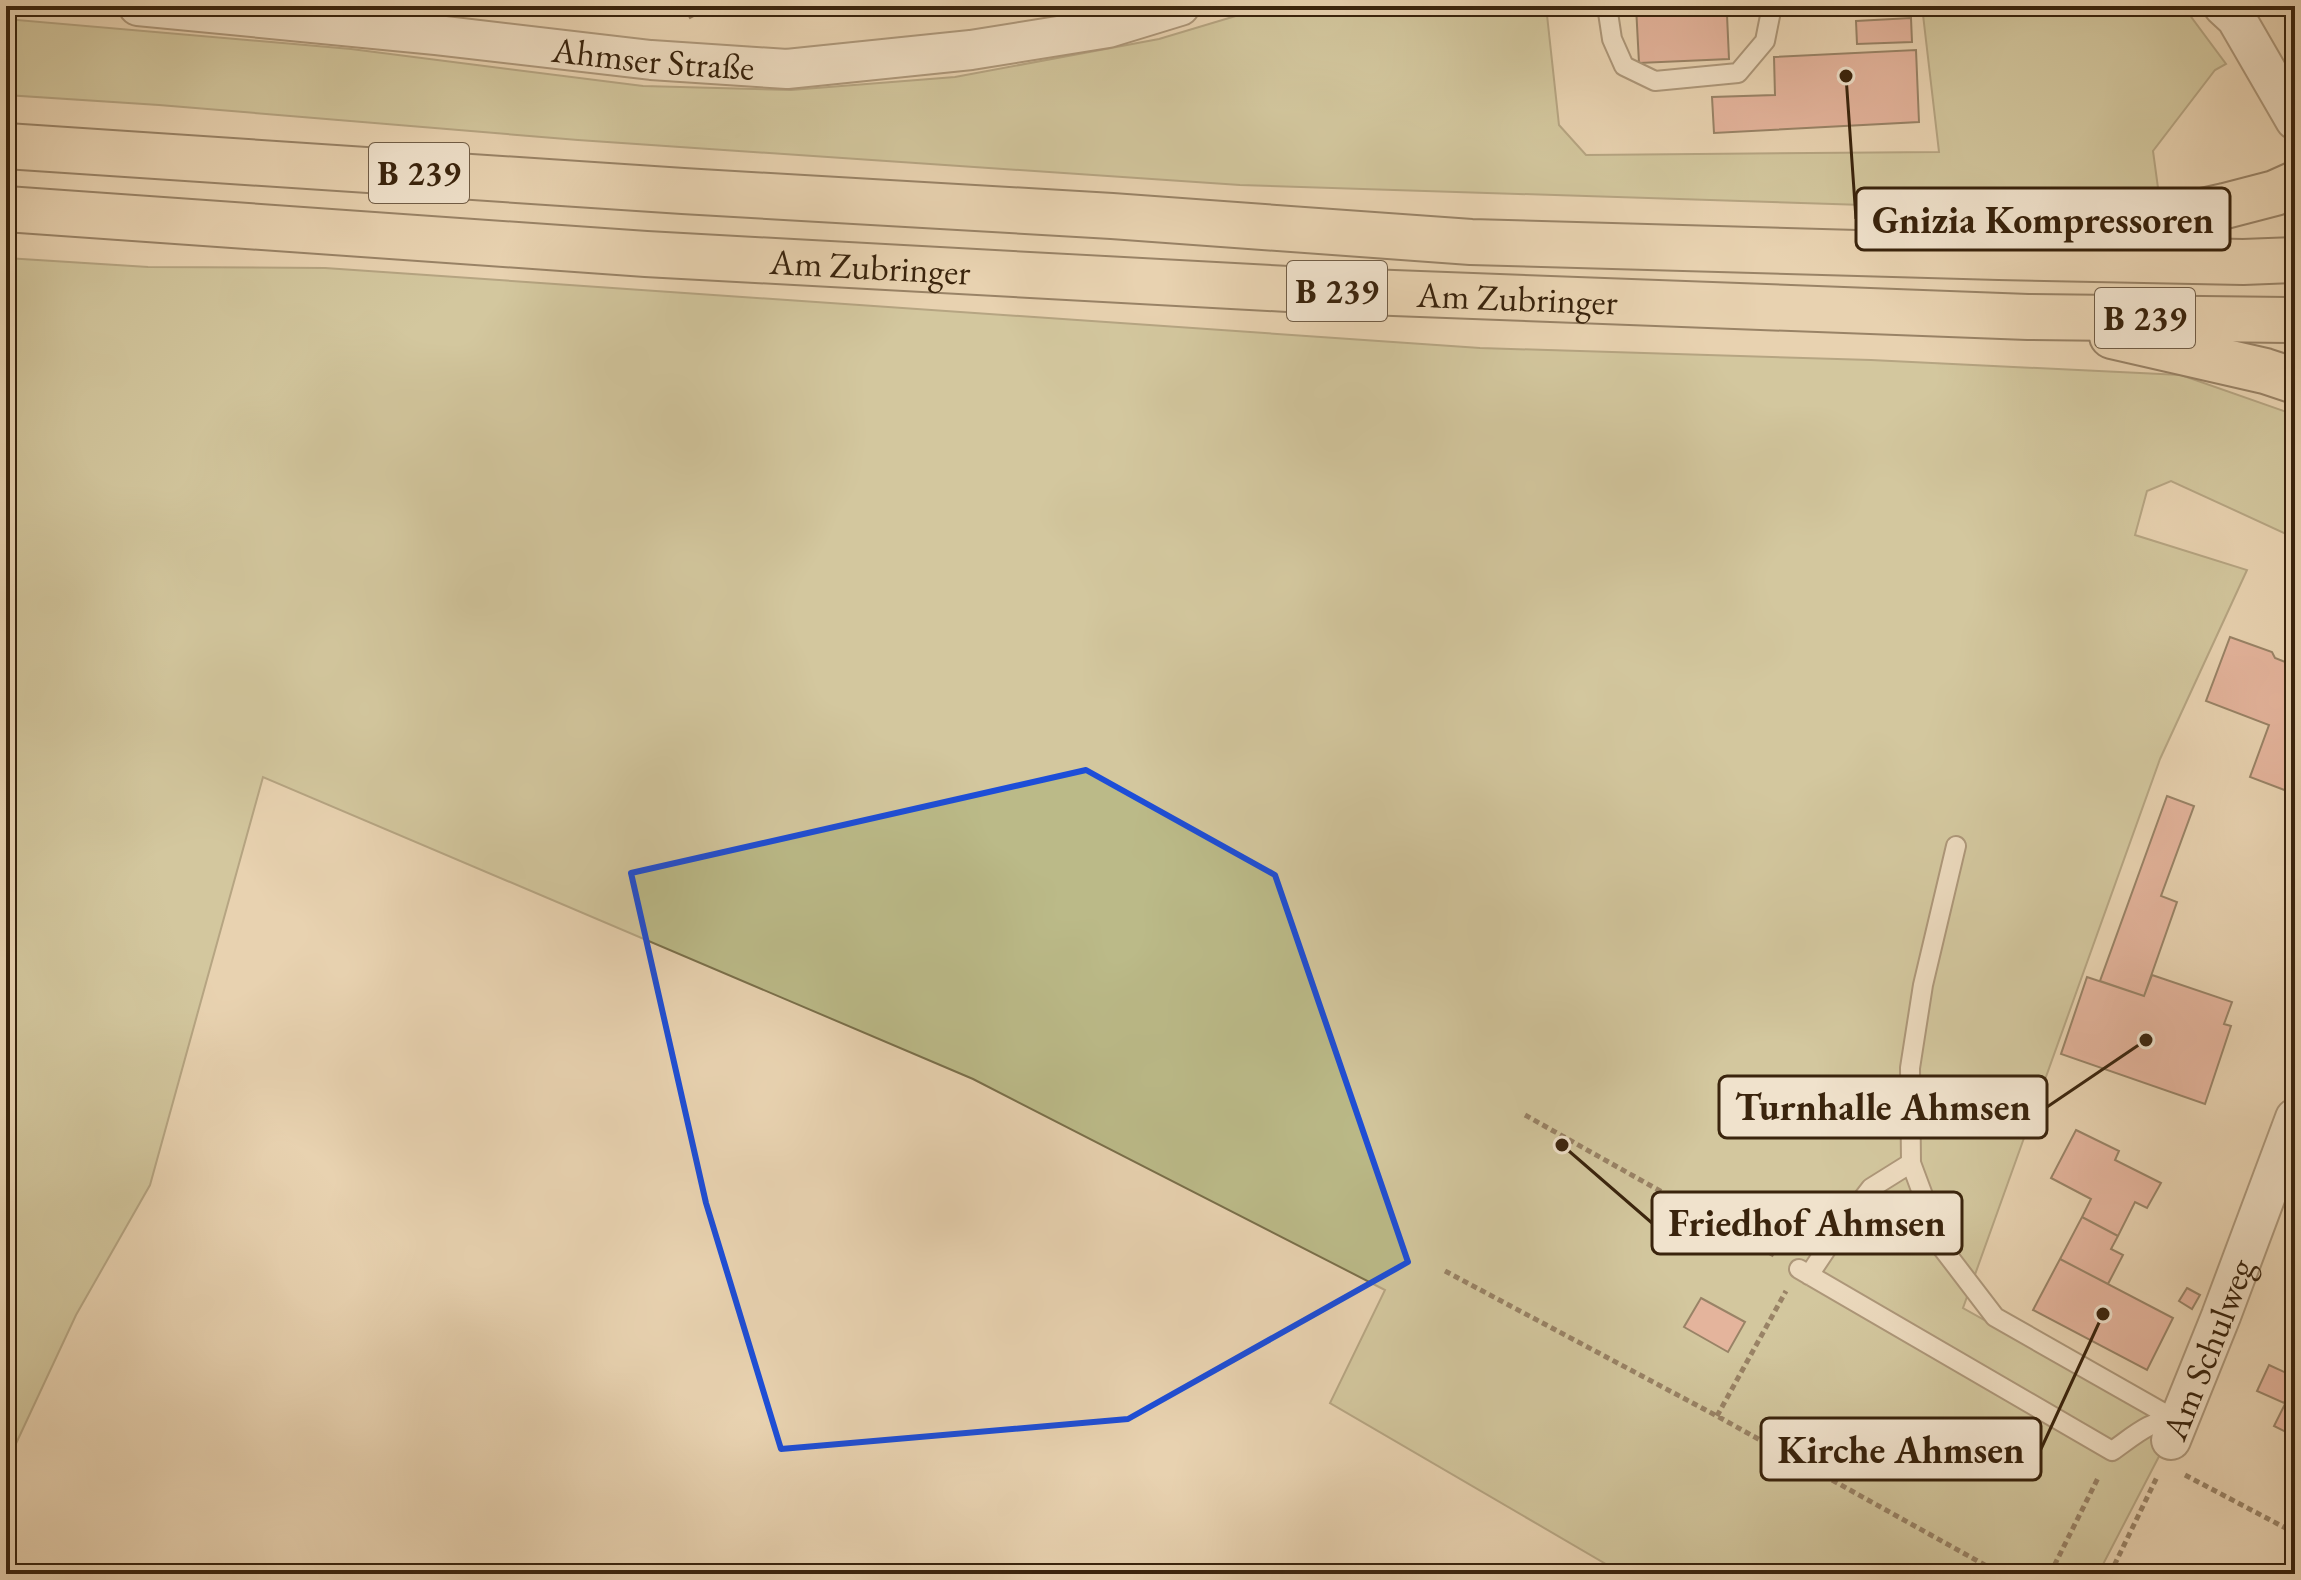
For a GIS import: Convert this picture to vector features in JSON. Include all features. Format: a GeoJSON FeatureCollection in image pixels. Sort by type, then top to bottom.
{"type":"FeatureCollection","features":[{"type":"Feature","properties":{"kind":"highway","name":"Am Zubringer"},"geometry":{"type":"LineString","coordinates":[[6,146],[1112,216],[1471,242],[1999,257],[2243,262],[2295,260]]}},
{"type":"Feature","properties":{"kind":"highway"},"geometry":{"type":"LineString","coordinates":[[1999,257],[2225,206],[2275,193],[2295,184]]}},
{"type":"Feature","properties":{"kind":"highway","name":"Am Zubringer"},"geometry":{"type":"LineString","coordinates":[[6,209],[646,254],[1288,289],[2028,317],[2278,319]]}},
{"type":"Feature","properties":{"kind":"highway"},"geometry":{"type":"LineString","coordinates":[[2028,317],[2280,376]]}},
{"type":"Feature","properties":{"kind":"street","name":"Ahmser Straße"},"geometry":{"type":"LineString","coordinates":[[138,6],[651,60],[787,69],[971,50],[1108,28],[1180,6]]}},
{"type":"Feature","properties":{"kind":"street"},"geometry":{"type":"LineString","coordinates":[[2236,10],[2295,120]]}},
{"type":"Feature","properties":{"kind":"street","name":"Am Schulweg"},"geometry":{"type":"LineString","coordinates":[[2171,1442],[2295,1118]]}},
{"type":"Feature","properties":{"kind":"lane"},"geometry":{"type":"LineString","coordinates":[[1607,6],[1612,39],[1624,66],[1655,81],[1738,73],[1765,41],[1772,6]]}},
{"type":"Feature","properties":{"kind":"lane"},"geometry":{"type":"LineString","coordinates":[[1956,846],[1923,985],[1910,1068],[1911,1163],[1943,1249],[1995,1317],[2171,1442]]}},
{"type":"Feature","properties":{"kind":"lane"},"geometry":{"type":"LineString","coordinates":[[1911,1163],[1871,1188],[1804,1272],[2112,1451],[2156,1422],[2168,1420],[2171,1442]]}},
{"type":"Feature","properties":{"kind":"path"},"geometry":{"type":"LineString","coordinates":[[1525,1115],[1804,1272],[1717,1416]]}},
{"type":"Feature","properties":{"kind":"path"},"geometry":{"type":"LineString","coordinates":[[1445,1271],[1717,1416],[2001,1574]]}},
{"type":"Feature","properties":{"kind":"path"},"geometry":{"type":"LineString","coordinates":[[2171,1442],[2295,1533]]}},
{"type":"Feature","properties":{"kind":"path","name":"Am Schulweg"},"geometry":{"type":"LineString","coordinates":[[2110,1574],[2171,1442]]}},
{"type":"Feature","properties":{"kind":"path"},"geometry":{"type":"LineString","coordinates":[[2050,1574],[2112,1451]]}},
{"type":"Feature","properties":{"kind":"highlighted area"},"geometry":{"type":"Polygon","coordinates":[[[1086,770],[1275,875],[1408,1262],[1128,1419],[781,1449],[706,1203],[631,873],[1086,770]]]}},
{"type":"Feature","properties":{"kind":"shaded area"},"geometry":{"type":"Polygon","coordinates":[[[1269,6],[1546,6],[1559,125],[1586,155],[1939,152],[1922,6],[2183,6],[2226,64],[2215,70],[2153,151],[2159,195],[1988,209],[1240,185],[578,140],[6,95],[6,19],[351,49],[643,86],[791,90],[955,77],[1159,39],[1269,6]]]}},
{"type":"Feature","properties":{"kind":"shaded area"},"geometry":{"type":"Polygon","coordinates":[[[6,258],[148,267],[325,268],[1480,348],[1871,360],[2181,375],[2295,415],[2295,538],[2171,481],[2147,491],[2135,535],[2247,570],[2160,759],[1963,1308],[2152,1414],[2168,1439],[2098,1574],[1623,1574],[1330,1403],[1385,1290],[973,1079],[263,777],[150,1185],[76,1315],[6,1465],[6,258]]]}},
{"type":"Feature","properties":{"kind":"building"},"geometry":{"type":"Polygon","coordinates":[[[684,6],[713,6],[690,18],[684,6]]]}},
{"type":"Feature","properties":{"kind":"building"},"geometry":{"type":"Polygon","coordinates":[[[1636,6],[1750,6],[1751,14],[1727,15],[1729,59],[1639,63],[1636,6]]]}},
{"type":"Feature","properties":{"kind":"building"},"geometry":{"type":"Polygon","coordinates":[[[1911,18],[1912,42],[1857,44],[1856,21],[1911,18]]]}},
{"type":"Feature","properties":{"kind":"building"},"geometry":{"type":"Polygon","coordinates":[[[1916,50],[1919,122],[1714,133],[1712,97],[1775,95],[1774,57],[1916,50]]]}},
{"type":"Feature","properties":{"kind":"building"},"geometry":{"type":"Polygon","coordinates":[[[2230,637],[2272,652],[2275,658],[2295,666],[2295,794],[2250,777],[2269,725],[2206,701],[2230,637]]]}},
{"type":"Feature","properties":{"kind":"building"},"geometry":{"type":"Polygon","coordinates":[[[2167,796],[2194,806],[2161,896],[2177,902],[2144,996],[2100,981],[2167,796]]]}},
{"type":"Feature","properties":{"kind":"building"},"geometry":{"type":"Polygon","coordinates":[[[2152,975],[2232,1002],[2224,1024],[2231,1026],[2205,1104],[2061,1054],[2087,977],[2144,996],[2152,975]]]}},
{"type":"Feature","properties":{"kind":"building"},"geometry":{"type":"Polygon","coordinates":[[[2076,1130],[2119,1151],[2115,1160],[2161,1183],[2147,1208],[2135,1202],[2118,1236],[2082,1217],[2091,1199],[2051,1178],[2076,1130]]]}},
{"type":"Feature","properties":{"kind":"building"},"geometry":{"type":"Polygon","coordinates":[[[2082,1217],[2118,1236],[2111,1249],[2123,1255],[2108,1284],[2060,1259],[2082,1217]]]}},
{"type":"Feature","properties":{"kind":"building"},"geometry":{"type":"Polygon","coordinates":[[[2060,1259],[2173,1318],[2147,1370],[2033,1310],[2060,1259]]]}},
{"type":"Feature","properties":{"kind":"building"},"geometry":{"type":"Polygon","coordinates":[[[2187,1288],[2200,1295],[2192,1309],[2179,1301],[2187,1288]]]}},
{"type":"Feature","properties":{"kind":"building"},"geometry":{"type":"Polygon","coordinates":[[[1701,1298],[1745,1322],[1728,1352],[1684,1327],[1701,1298]]]}},
{"type":"Feature","properties":{"kind":"building"},"geometry":{"type":"Polygon","coordinates":[[[2269,1365],[2295,1377],[2284,1403],[2257,1391],[2269,1365]]]}},
{"type":"Feature","properties":{"kind":"building"},"geometry":{"type":"Polygon","coordinates":[[[2293,1388],[2295,1441],[2290,1439],[2292,1435],[2274,1426],[2293,1388]]]}},
{"type":"Feature","properties":{"kind":"place","name":"Gnizia Kompressoren"},"geometry":{"type":"Point","coordinates":[1846,76]}},
{"type":"Feature","properties":{"kind":"place","name":"Turnhalle Ahmsen"},"geometry":{"type":"Point","coordinates":[2146,1040]}},
{"type":"Feature","properties":{"kind":"place","name":"Friedhof Ahmsen"},"geometry":{"type":"Point","coordinates":[1562,1145]}},
{"type":"Feature","properties":{"kind":"place","name":"Kirche Ahmsen"},"geometry":{"type":"Point","coordinates":[2103,1314]}}]}
